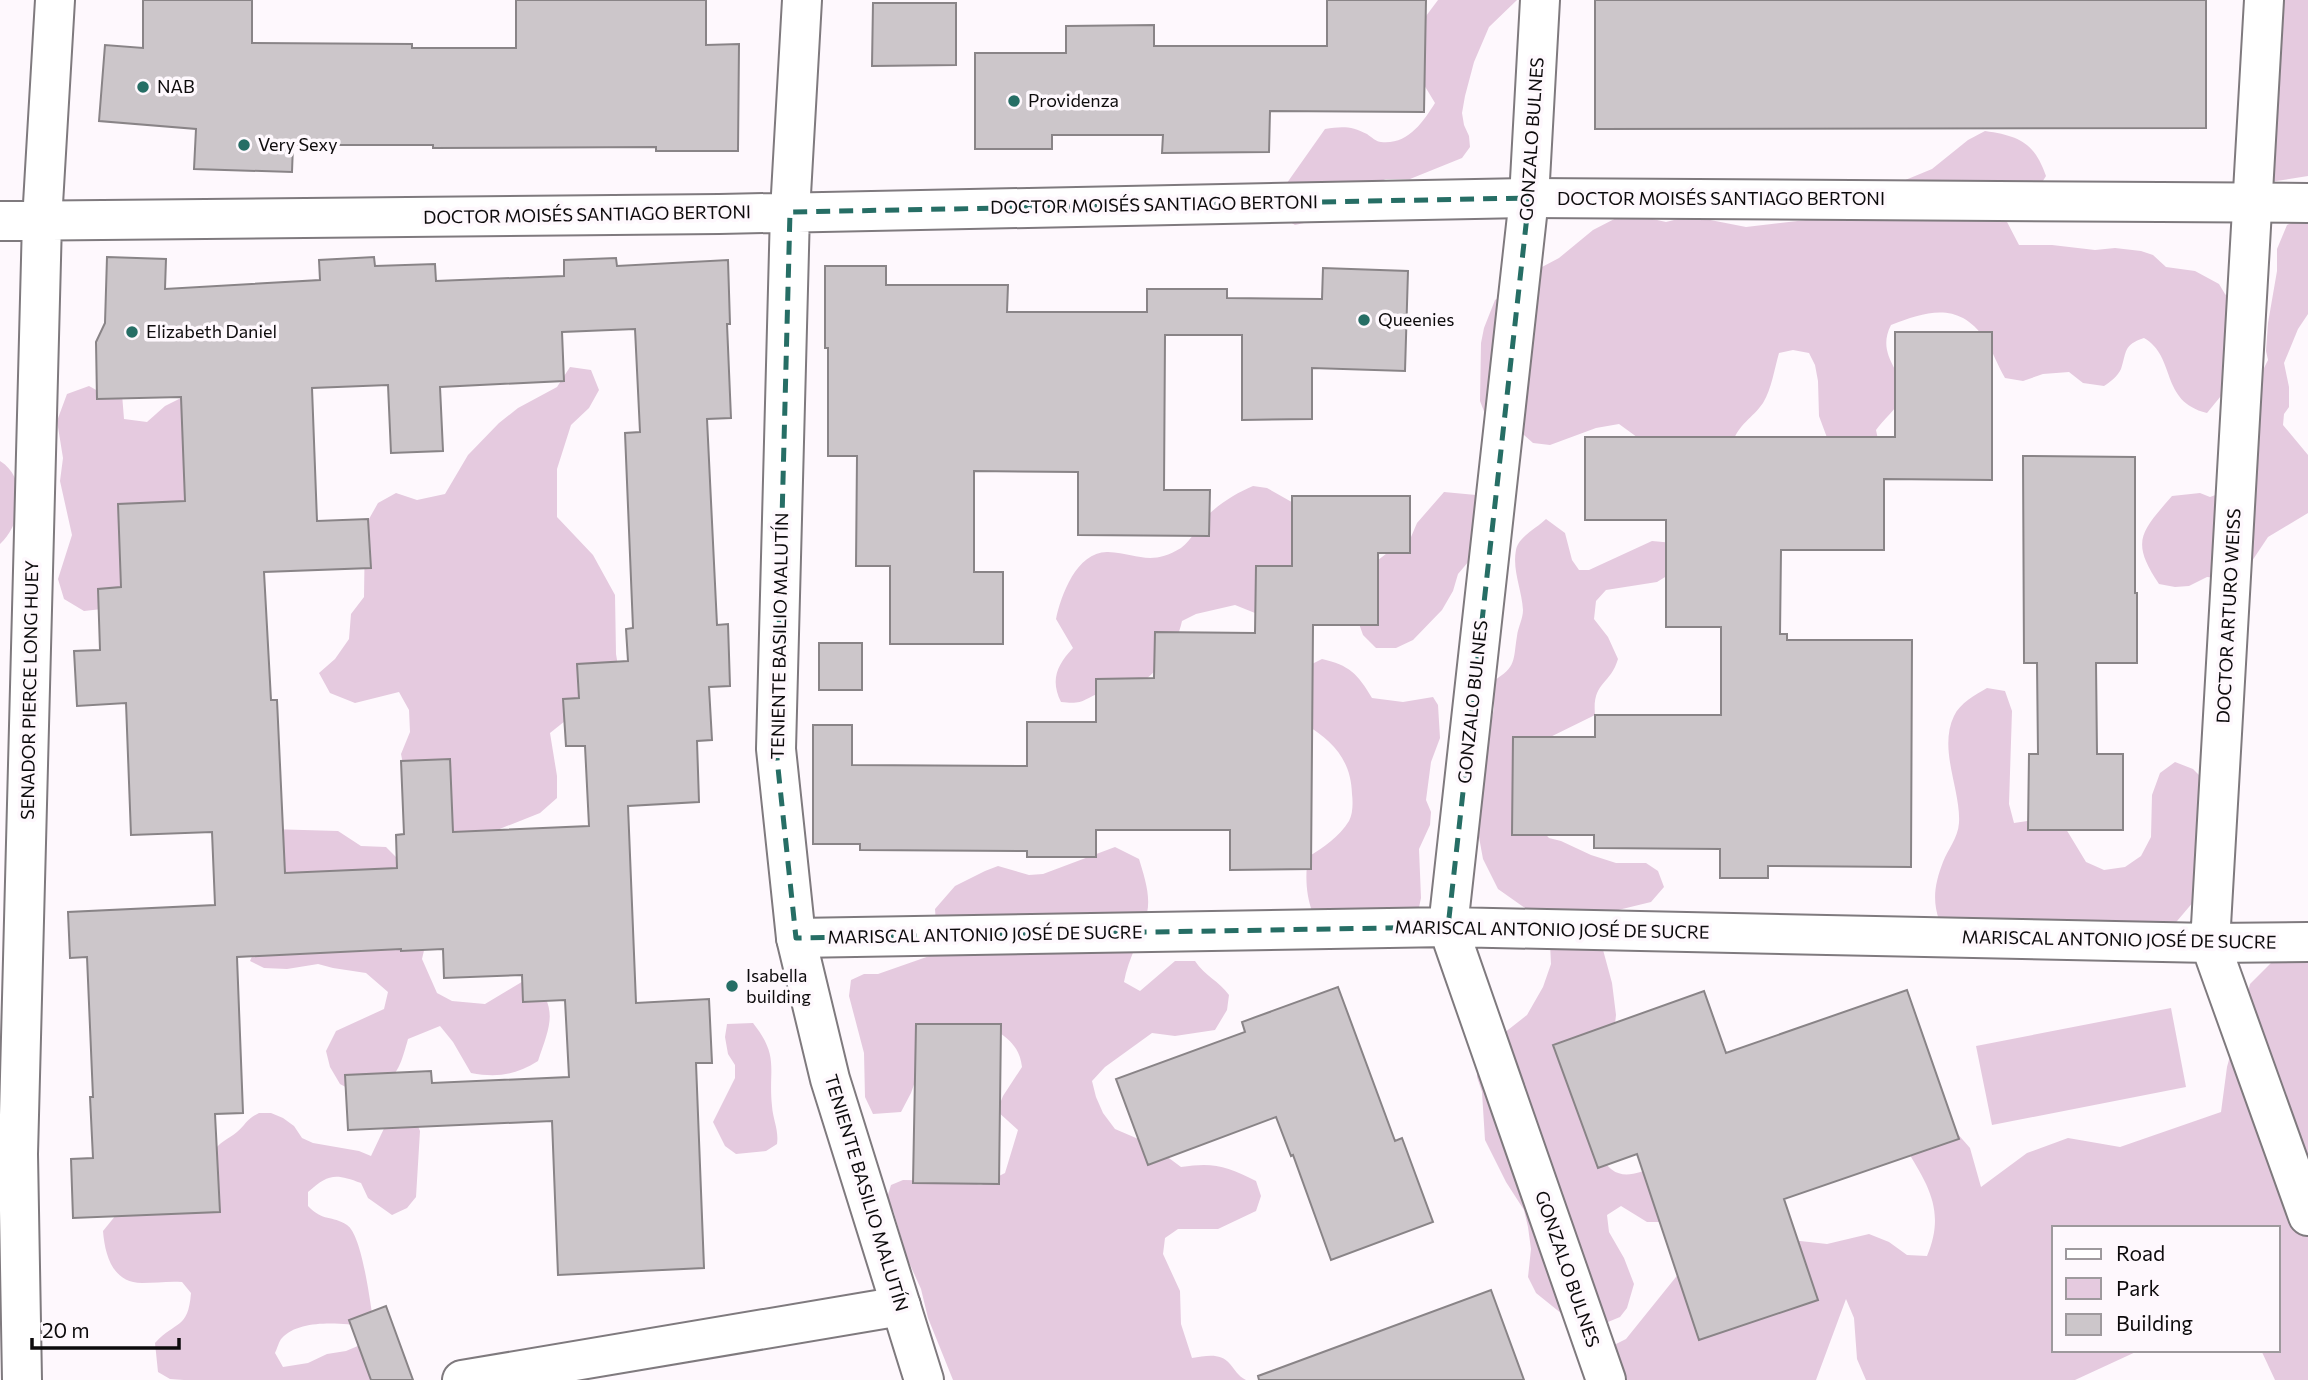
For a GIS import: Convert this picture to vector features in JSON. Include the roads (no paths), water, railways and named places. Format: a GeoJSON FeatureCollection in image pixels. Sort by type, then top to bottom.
{"type":"FeatureCollection","features":[{"type":"Feature","properties":{"kind":"street","name":"SENADOR PIERCE LONG HUEY"},"geometry":{"type":"LineString","coordinates":[[22,1380],[18,1154],[42,221],[55,0]]}},
{"type":"Feature","properties":{"kind":"street","name":"TENIENTE BASILIO MALUTÍN"},"geometry":{"type":"LineString","coordinates":[[803,0],[790,212],[776,749],[796,939],[830,1079],[924,1380]]}},
{"type":"Feature","properties":{"kind":"street","name":"GONZALO BULNES"},"geometry":{"type":"LineString","coordinates":[[1541,0],[1529,198],[1448,927],[1606,1380]]}},
{"type":"Feature","properties":{"kind":"street","name":"DOCTOR ARTURO WEISS"},"geometry":{"type":"LineString","coordinates":[[2263,0],[2210,943],[2308,1216]]}},
{"type":"Feature","properties":{"kind":"street","name":"DOCTOR MOISÉS SANTIAGO BERTONI"},"geometry":{"type":"LineString","coordinates":[[0,221],[790,212],[1529,198],[2308,203]]}},
{"type":"Feature","properties":{"kind":"street","name":"MARISCAL ANTONIO JOSÉ DE SUCRE"},"geometry":{"type":"LineString","coordinates":[[796,939],[1448,927],[2210,943],[2308,942]]}},
{"type":"Feature","properties":{"kind":"street"},"geometry":{"type":"LineString","coordinates":[[462,1380],[901,1307]]}},
{"type":"Feature","properties":{"kind":"place","name":"NAB"},"geometry":{"type":"Point","coordinates":[143,87]}},
{"type":"Feature","properties":{"kind":"place","name":"Providenza"},"geometry":{"type":"Point","coordinates":[1014,101]}},
{"type":"Feature","properties":{"kind":"place","name":"Very Sexy"},"geometry":{"type":"Point","coordinates":[244,145]}},
{"type":"Feature","properties":{"kind":"place","name":"Queenies"},"geometry":{"type":"Point","coordinates":[1364,320]}},
{"type":"Feature","properties":{"kind":"place","name":"Elizabeth Daniel"},"geometry":{"type":"Point","coordinates":[132,332]}},
{"type":"Feature","properties":{"kind":"place","name":"Isabella building"},"geometry":{"type":"Point","coordinates":[732,986]}}]}
